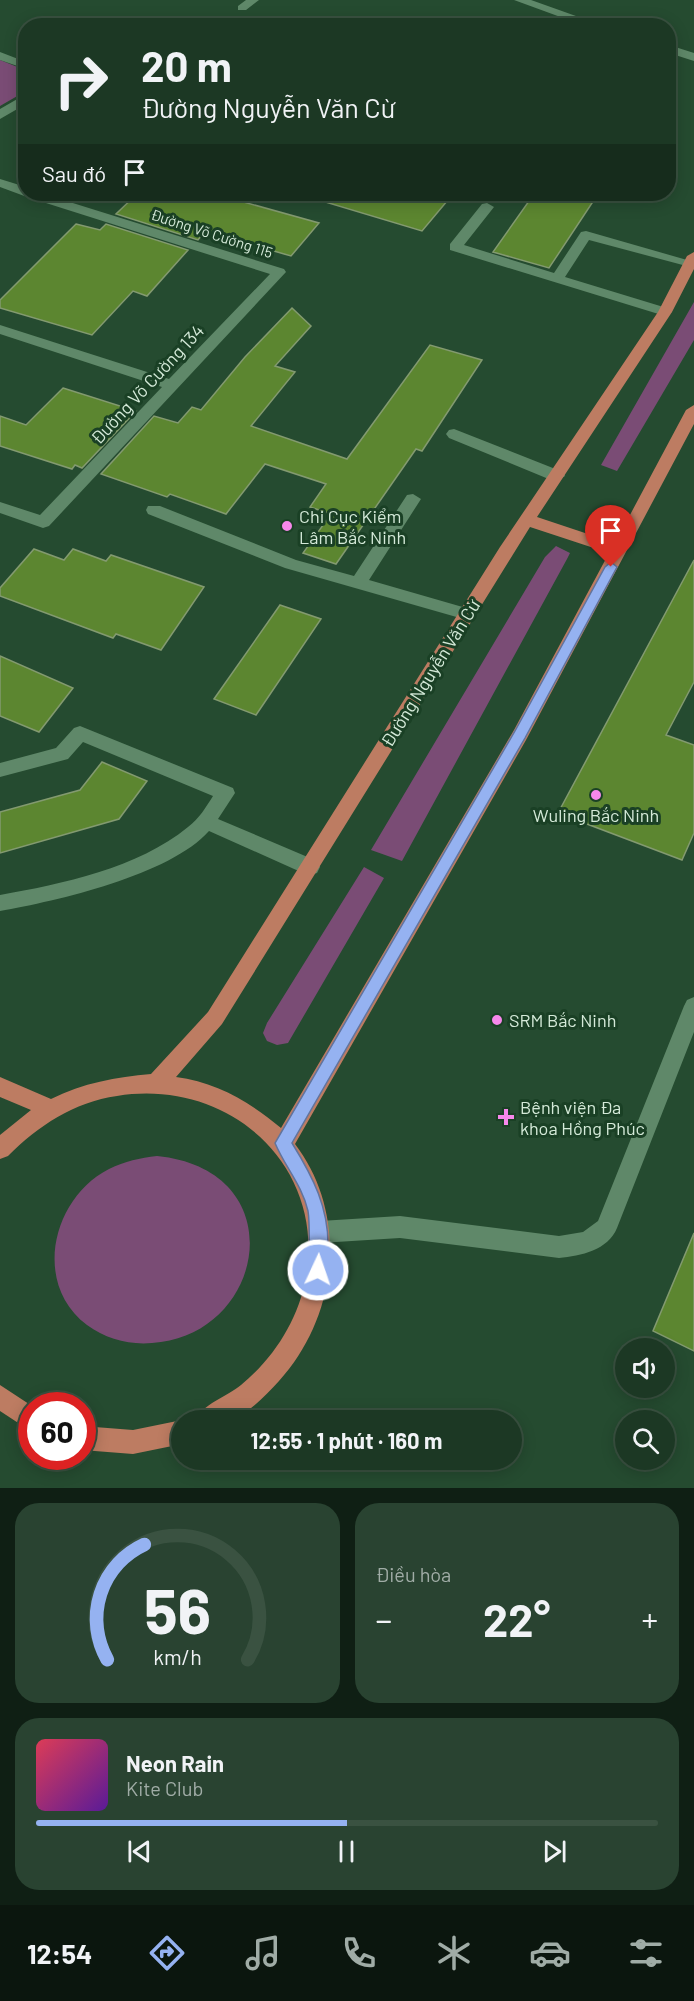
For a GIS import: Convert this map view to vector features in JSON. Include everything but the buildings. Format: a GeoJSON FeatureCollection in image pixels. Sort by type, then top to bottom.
{"type":"FeatureCollection","features":[{"type":"Feature","properties":{"kind":"main road","name":"Đường Nguyễn Văn Cừ"},"geometry":{"type":"LineString","coordinates":[[157,1083],[215,1018],[467,614],[665,312],[692,261]]}},
{"type":"Feature","properties":{"kind":"main road"},"geometry":{"type":"LineString","coordinates":[[283,1143],[520,735],[694,410]]}},
{"type":"Feature","properties":{"kind":"main road"},"geometry":{"type":"LineString","coordinates":[[527,520],[620,551]]}},
{"type":"Feature","properties":{"kind":"main road"},"geometry":{"type":"LineString","coordinates":[[0,1149],[19,1131],[52,1109],[83,1094],[108,1088],[157,1083],[182,1086],[227,1100],[267,1126],[283,1143],[308,1184],[320,1232],[316,1283],[310,1308],[298,1332],[267,1377],[245,1397],[224,1410]]}},
{"type":"Feature","properties":{"kind":"main road"},"geometry":{"type":"LineString","coordinates":[[0,1087],[52,1109]]}},
{"type":"Feature","properties":{"kind":"main road"},"geometry":{"type":"LineString","coordinates":[[1,1400],[18,1411]]}},
{"type":"Feature","properties":{"kind":"main road"},"geometry":{"type":"LineString","coordinates":[[96,1440],[142,1441],[171,1434]]}},
{"type":"Feature","properties":{"kind":"street"},"geometry":{"type":"LineString","coordinates":[[242,8],[253,0]]}},
{"type":"Feature","properties":{"kind":"street"},"geometry":{"type":"LineString","coordinates":[[520,0],[574,18]]}},
{"type":"Feature","properties":{"kind":"street"},"geometry":{"type":"LineString","coordinates":[[676,51],[694,57]]}},
{"type":"Feature","properties":{"kind":"street"},"geometry":{"type":"LineString","coordinates":[[0,56],[18,63]]}},
{"type":"Feature","properties":{"kind":"street"},"geometry":{"type":"LineString","coordinates":[[0,115],[18,103]]}},
{"type":"Feature","properties":{"kind":"street"},"geometry":{"type":"LineString","coordinates":[[0,183],[18,189]]}},
{"type":"Feature","properties":{"kind":"street","name":"Đường Võ Cường 115"},"geometry":{"type":"LineString","coordinates":[[54,201],[279,272]]}},
{"type":"Feature","properties":{"kind":"street"},"geometry":{"type":"LineString","coordinates":[[488,207],[455,247],[665,312]]}},
{"type":"Feature","properties":{"kind":"street"},"geometry":{"type":"LineString","coordinates":[[557,279],[586,235],[692,261]]}},
{"type":"Feature","properties":{"kind":"street","name":"Đường Võ Cường 134"},"geometry":{"type":"LineString","coordinates":[[0,507],[43,522],[279,272]]}},
{"type":"Feature","properties":{"kind":"street"},"geometry":{"type":"LineString","coordinates":[[0,328],[172,385]]}},
{"type":"Feature","properties":{"kind":"street"},"geometry":{"type":"LineString","coordinates":[[454,434],[557,476]]}},
{"type":"Feature","properties":{"kind":"street"},"geometry":{"type":"LineString","coordinates":[[358,582],[412,499]]}},
{"type":"Feature","properties":{"kind":"street"},"geometry":{"type":"LineString","coordinates":[[154,510],[291,564],[467,614]]}},
{"type":"Feature","properties":{"kind":"street"},"geometry":{"type":"LineString","coordinates":[[0,770],[62,754],[80,733],[226,793],[195,833],[149,860],[82,884],[0,903]]}},
{"type":"Feature","properties":{"kind":"street"},"geometry":{"type":"LineString","coordinates":[[204,821],[310,867]]}},
{"type":"Feature","properties":{"kind":"street"},"geometry":{"type":"LineString","coordinates":[[320,1232],[400,1227],[559,1247],[576,1246],[598,1237],[606,1228],[694,1005]]}},
{"type":"Feature","properties":{"kind":"shaded area"},"geometry":{"type":"Polygon","coordinates":[[[0,60],[18,67],[18,96],[0,106],[0,60]]]}},
{"type":"Feature","properties":{"kind":"shaded area"},"geometry":{"type":"Polygon","coordinates":[[[694,302],[694,340],[617,471],[601,465],[694,302]]]}},
{"type":"Feature","properties":{"kind":"shaded area"},"geometry":{"type":"Polygon","coordinates":[[[556,546],[570,553],[402,861],[371,850],[545,557],[556,546]]]}},
{"type":"Feature","properties":{"kind":"shaded area"},"geometry":{"type":"Polygon","coordinates":[[[364,867],[384,878],[288,1043],[277,1045],[267,1041],[263,1033],[267,1023],[364,867]]]}},
{"type":"Feature","properties":{"kind":"shaded area"},"geometry":{"type":"Polygon","coordinates":[[[157,1156],[201,1168],[231,1190],[247,1219],[249,1252],[240,1284],[220,1313],[191,1334],[152,1343],[126,1342],[94,1330],[70,1308],[59,1287],[55,1265],[56,1242],[62,1220],[74,1200],[89,1182],[121,1164],[157,1156]]]}},
{"type":"Feature","properties":{"kind":"place","name":"Chi Cục Kiểm Lâm Bắc Ninh"},"geometry":{"type":"Point","coordinates":[287,526]}},
{"type":"Feature","properties":{"kind":"place","name":"Wuling Bắc Ninh"},"geometry":{"type":"Point","coordinates":[596,795]}},
{"type":"Feature","properties":{"kind":"place","name":"SRM Bắc Ninh"},"geometry":{"type":"Point","coordinates":[497,1020]}},
{"type":"Feature","properties":{"kind":"place","name":"Bệnh viện Đa khoa Hồng Phúc"},"geometry":{"type":"Point","coordinates":[506,1117]}},
{"type":"Feature","properties":{"kind":"route"},"geometry":{"type":"LineString","coordinates":[[318,1270],[320,1232],[315,1208],[308,1184],[283,1143],[429,888],[520,735],[611,567]]}}]}
